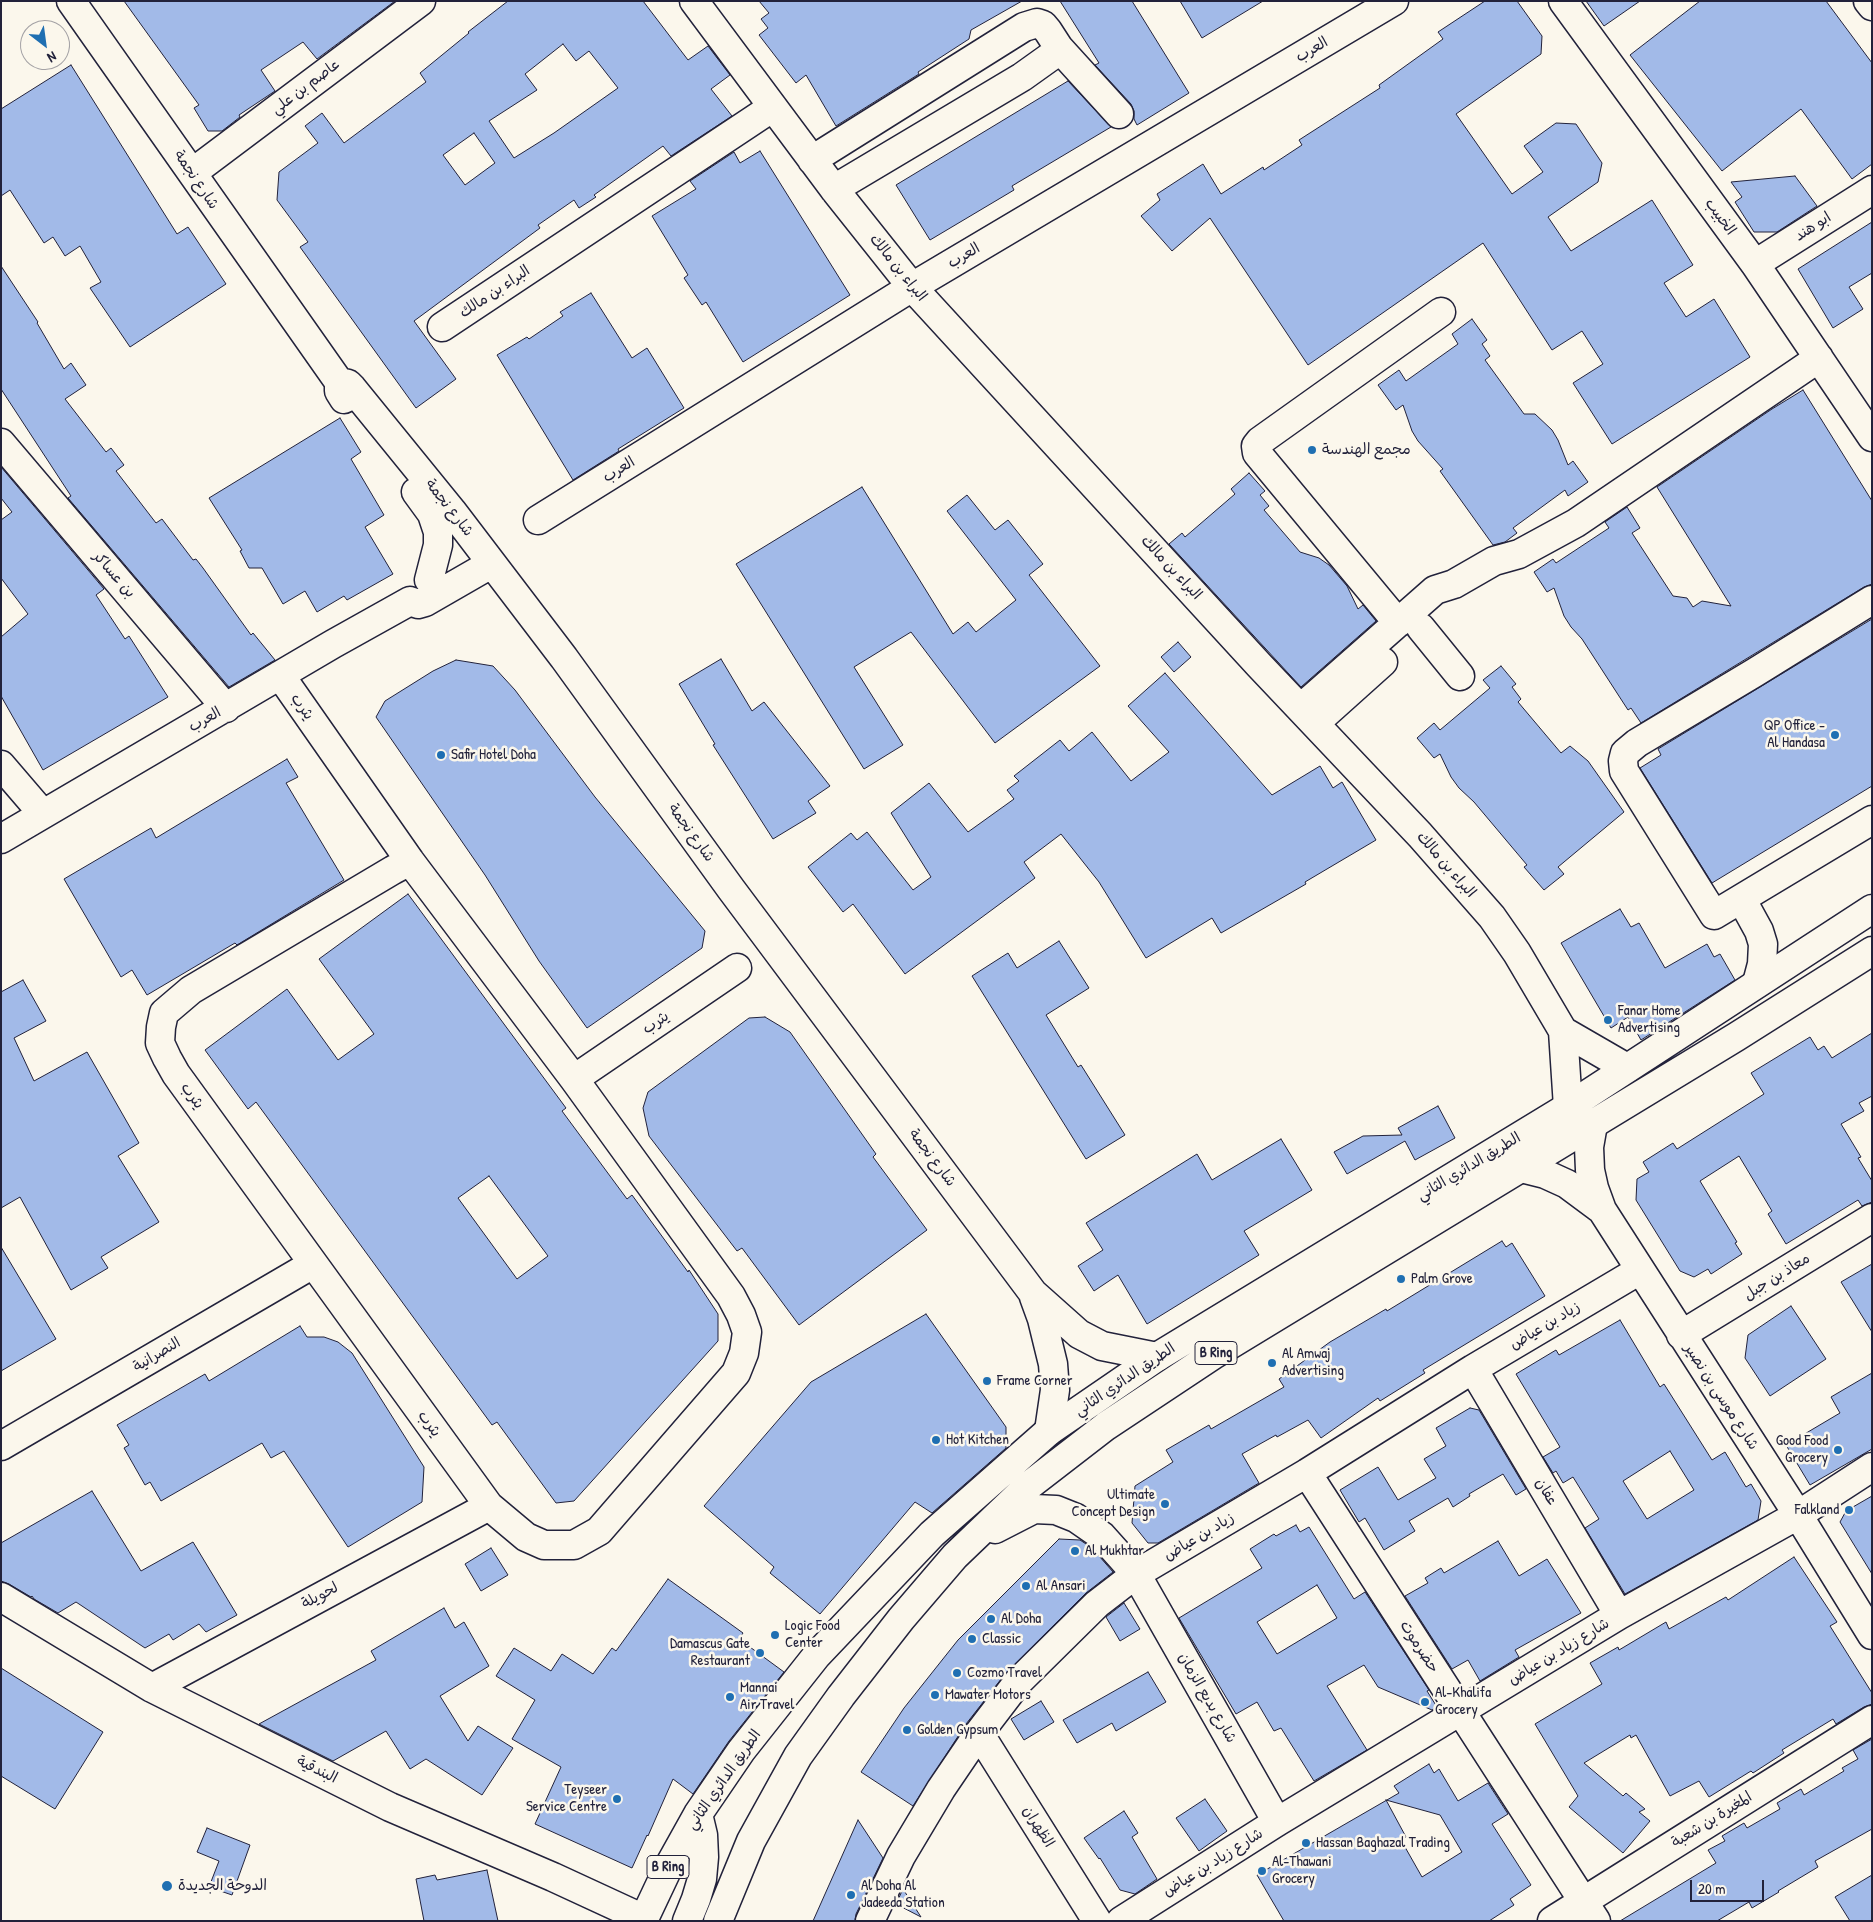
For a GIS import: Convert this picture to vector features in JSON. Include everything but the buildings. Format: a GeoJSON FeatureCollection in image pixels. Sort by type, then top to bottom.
{"type":"FeatureCollection","features":[{"type":"Feature","properties":{"kind":"street","name":"شارع نجمة"},"geometry":{"type":"LineString","coordinates":[[71,1],[339,382],[348,384],[352,388],[444,516],[486,556],[564,658],[726,882],[1032,1293],[1079,1334],[1102,1346],[1157,1356]]}},
{"type":"Feature","properties":{"kind":"street","name":"عاصم بن علي"},"geometry":{"type":"LineString","coordinates":[[192,173],[421,1]]}},
{"type":"Feature","properties":{"kind":"street","name":"العرب"},"geometry":{"type":"LineString","coordinates":[[538,520],[912,287],[1394,1]]}},
{"type":"Feature","properties":{"kind":"street","name":"الخبيب"},"geometry":{"type":"LineString","coordinates":[[1563,1],[1755,264],[1872,437]]}},
{"type":"Feature","properties":{"kind":"street"},"geometry":{"type":"LineString","coordinates":[[1868,1],[1872,6]]}},
{"type":"Feature","properties":{"kind":"street","name":"البراء بن مالك"},"geometry":{"type":"LineString","coordinates":[[702,4],[812,160],[912,287],[1420,835],[1492,917],[1517,953],[1563,1031],[1568,1106]]}},
{"type":"Feature","properties":{"kind":"street"},"geometry":{"type":"LineString","coordinates":[[812,160],[1030,24],[1043,25],[1059,48],[1119,114]]}},
{"type":"Feature","properties":{"kind":"street"},"geometry":{"type":"LineString","coordinates":[[834,189],[1022,77],[1050,57],[1059,48]]}},
{"type":"Feature","properties":{"kind":"street","name":"البراء بن مالك"},"geometry":{"type":"LineString","coordinates":[[442,327],[773,107]]}},
{"type":"Feature","properties":{"kind":"street","name":"ابو هند"},"geometry":{"type":"LineString","coordinates":[[1755,264],[1872,190]]}},
{"type":"Feature","properties":{"kind":"street"},"geometry":{"type":"LineString","coordinates":[[1442,312],[1256,446],[1257,453],[1410,625],[1460,676]]}},
{"type":"Feature","properties":{"kind":"street"},"geometry":{"type":"LineString","coordinates":[[1308,716],[1410,625],[1435,590],[1454,584],[1494,561],[1519,554],[1576,523],[1819,358]]}},
{"type":"Feature","properties":{"kind":"street","name":"بن عساكر"},"geometry":{"type":"LineString","coordinates":[[1,443],[226,708]]}},
{"type":"Feature","properties":{"kind":"street","name":"شارع نجمة"},"geometry":{"type":"LineString","coordinates":[[429,580],[444,516]]}},
{"type":"Feature","properties":{"kind":"street","name":"العرب"},"geometry":{"type":"LineString","coordinates":[[410,601],[412,592],[429,580],[486,556]]}},
{"type":"Feature","properties":{"kind":"street","name":"العرب"},"geometry":{"type":"LineString","coordinates":[[410,601],[418,604],[425,602],[486,556]]}},
{"type":"Feature","properties":{"kind":"street"},"geometry":{"type":"LineString","coordinates":[[1872,600],[1637,743],[1626,753],[1623,761],[1624,771],[1714,915],[1742,900],[1872,820]]}},
{"type":"Feature","properties":{"kind":"street","name":"العرب"},"geometry":{"type":"LineString","coordinates":[[1,840],[410,601]]}},
{"type":"Feature","properties":{"kind":"street","name":"يثرب"},"geometry":{"type":"LineString","coordinates":[[280,676],[410,861],[574,1079],[731,1296],[747,1332],[744,1353],[736,1373],[599,1531],[574,1545],[544,1545],[526,1537],[489,1506],[176,1074],[160,1043],[164,1013],[191,990],[410,861]]}},
{"type":"Feature","properties":{"kind":"street"},"geometry":{"type":"LineString","coordinates":[[1,765],[43,814]]}},
{"type":"Feature","properties":{"kind":"street"},"geometry":{"type":"LineString","coordinates":[[1742,900],[1759,931],[1763,944],[1762,964],[1758,983]]}},
{"type":"Feature","properties":{"kind":"street","name":"الطريق الدائري الثاني"},"geometry":{"type":"LineString","coordinates":[[644,1920],[669,1866],[698,1814],[741,1751],[817,1655],[932,1534],[1048,1432],[1157,1356],[1568,1106],[1872,909]]}},
{"type":"Feature","properties":{"kind":"street","name":"الطريق الدائري الثاني"},"geometry":{"type":"LineString","coordinates":[[718,1921],[751,1842],[798,1756],[840,1696],[901,1619],[955,1556],[1027,1487],[1106,1426],[1213,1355],[1736,1037],[1860,965],[1872,951]]}},
{"type":"Feature","properties":{"kind":"street","name":"يثرب"},"geometry":{"type":"LineString","coordinates":[[574,1079],[738,968]]}},
{"type":"Feature","properties":{"kind":"street","name":"البراء بن مالك"},"geometry":{"type":"LineString","coordinates":[[1563,1031],[1627,1068]]}},
{"type":"Feature","properties":{"kind":"street","name":"شارع موسى بن نصير"},"geometry":{"type":"LineString","coordinates":[[1592,1124],[1589,1147],[1590,1170],[1602,1210],[1798,1515],[1872,1635]]}},
{"type":"Feature","properties":{"kind":"street","name":"شارع موسى بن نصير"},"geometry":{"type":"LineString","coordinates":[[1521,1168],[1545,1174],[1567,1184],[1602,1210]]}},
{"type":"Feature","properties":{"kind":"street","name":"معاذ بن جبل"},"geometry":{"type":"LineString","coordinates":[[1681,1335],[1872,1218]]}},
{"type":"Feature","properties":{"kind":"street","name":"النصرانية"},"geometry":{"type":"LineString","coordinates":[[1,1446],[313,1264]]}},
{"type":"Feature","properties":{"kind":"street","name":"زياد بن عياض"},"geometry":{"type":"LineString","coordinates":[[870,1921],[901,1856],[941,1789],[979,1734],[1018,1682],[1097,1604],[1136,1574],[1307,1473],[1473,1369],[1640,1270]]}},
{"type":"Feature","properties":{"kind":"street","name":"شارع نجمة"},"geometry":{"type":"LineString","coordinates":[[1032,1293],[1042,1319],[1053,1364],[1055,1390],[1048,1432]]}},
{"type":"Feature","properties":{"kind":"street","name":"عفان"},"geometry":{"type":"LineString","coordinates":[[1473,1369],[1619,1615]]}},
{"type":"Feature","properties":{"kind":"street","name":"شارع زياد بن عياض"},"geometry":{"type":"LineString","coordinates":[[1132,1918],[1277,1822],[1619,1615],[1798,1515],[1872,1467]]}},
{"type":"Feature","properties":{"kind":"street","name":"حضرموت"},"geometry":{"type":"LineString","coordinates":[[1307,1473],[1590,1911]]}},
{"type":"Feature","properties":{"kind":"street","name":"لحويلة"},"geometry":{"type":"LineString","coordinates":[[152,1688],[489,1506]]}},
{"type":"Feature","properties":{"kind":"street","name":"شارع بديع الزمان"},"geometry":{"type":"LineString","coordinates":[[955,1556],[996,1528],[1034,1509],[1056,1510],[1076,1518],[1102,1536],[1136,1574],[1277,1822]]}},
{"type":"Feature","properties":{"kind":"street","name":"البندقية"},"geometry":{"type":"LineString","coordinates":[[1,1597],[152,1688],[390,1807],[553,1877],[644,1920]]}},
{"type":"Feature","properties":{"kind":"street","name":"المغيرة بن شعبة"},"geometry":{"type":"LineString","coordinates":[[1552,1921],[1590,1911],[1872,1720]]}},
{"type":"Feature","properties":{"kind":"street","name":"الظهران"},"geometry":{"type":"LineString","coordinates":[[979,1734],[1097,1921]]}},
{"type":"Feature","properties":{"kind":"street"},"geometry":{"type":"LineString","coordinates":[[687,1921],[702,1878],[704,1857],[703,1835],[698,1814]]}},
{"type":"Feature","properties":{"kind":"place","name":"مجمع الهندسة"},"geometry":{"type":"Point","coordinates":[1312,450]}},
{"type":"Feature","properties":{"kind":"place","name":"QP Office - Al Handasa"},"geometry":{"type":"Point","coordinates":[1835,735]}},
{"type":"Feature","properties":{"kind":"place","name":"Safir Hotel Doha"},"geometry":{"type":"Point","coordinates":[441,755]}},
{"type":"Feature","properties":{"kind":"place","name":"Fanar Home Advertising"},"geometry":{"type":"Point","coordinates":[1608,1020]}},
{"type":"Feature","properties":{"kind":"place","name":"Palm Grove"},"geometry":{"type":"Point","coordinates":[1401,1279]}},
{"type":"Feature","properties":{"kind":"place","name":"Al Amwaj Advertising"},"geometry":{"type":"Point","coordinates":[1272,1363]}},
{"type":"Feature","properties":{"kind":"place","name":"Frame Corner"},"geometry":{"type":"Point","coordinates":[987,1381]}},
{"type":"Feature","properties":{"kind":"place","name":"Hot Kitchen"},"geometry":{"type":"Point","coordinates":[936,1440]}},
{"type":"Feature","properties":{"kind":"place","name":"Good Food Grocery"},"geometry":{"type":"Point","coordinates":[1838,1450]}},
{"type":"Feature","properties":{"kind":"place","name":"Ultimate Concept Design"},"geometry":{"type":"Point","coordinates":[1165,1504]}},
{"type":"Feature","properties":{"kind":"place","name":"Falkland"},"geometry":{"type":"Point","coordinates":[1849,1510]}},
{"type":"Feature","properties":{"kind":"place","name":"Al Mukhtar"},"geometry":{"type":"Point","coordinates":[1075,1551]}},
{"type":"Feature","properties":{"kind":"place","name":"Al Ansari"},"geometry":{"type":"Point","coordinates":[1026,1586]}},
{"type":"Feature","properties":{"kind":"place","name":"Al Doha"},"geometry":{"type":"Point","coordinates":[991,1619]}},
{"type":"Feature","properties":{"kind":"place","name":"Logic Food Center"},"geometry":{"type":"Point","coordinates":[775,1635]}},
{"type":"Feature","properties":{"kind":"place","name":"Classic"},"geometry":{"type":"Point","coordinates":[972,1639]}},
{"type":"Feature","properties":{"kind":"place","name":"Damascus Gate Restaurant"},"geometry":{"type":"Point","coordinates":[760,1653]}},
{"type":"Feature","properties":{"kind":"place","name":"Cozmo Travel"},"geometry":{"type":"Point","coordinates":[957,1673]}},
{"type":"Feature","properties":{"kind":"place","name":"Mawater Motors"},"geometry":{"type":"Point","coordinates":[935,1695]}},
{"type":"Feature","properties":{"kind":"place","name":"Mannai Air Travel"},"geometry":{"type":"Point","coordinates":[730,1697]}},
{"type":"Feature","properties":{"kind":"place","name":"Al-Khalifa Grocery"},"geometry":{"type":"Point","coordinates":[1425,1702]}},
{"type":"Feature","properties":{"kind":"place","name":"Golden Gypsum"},"geometry":{"type":"Point","coordinates":[907,1730]}},
{"type":"Feature","properties":{"kind":"place","name":"Teyseer Service Centre"},"geometry":{"type":"Point","coordinates":[617,1799]}},
{"type":"Feature","properties":{"kind":"place","name":"Hassan Baghazal Trading"},"geometry":{"type":"Point","coordinates":[1306,1843]}},
{"type":"Feature","properties":{"kind":"place","name":"Al-Thawani Grocery"},"geometry":{"type":"Point","coordinates":[1262,1871]}},
{"type":"Feature","properties":{"kind":"place","name":"الدوحة الجديدة"},"geometry":{"type":"Point","coordinates":[167,1886]}},
{"type":"Feature","properties":{"kind":"place","name":"Al Doha Al Jadeeda Station"},"geometry":{"type":"Point","coordinates":[851,1895]}}]}
